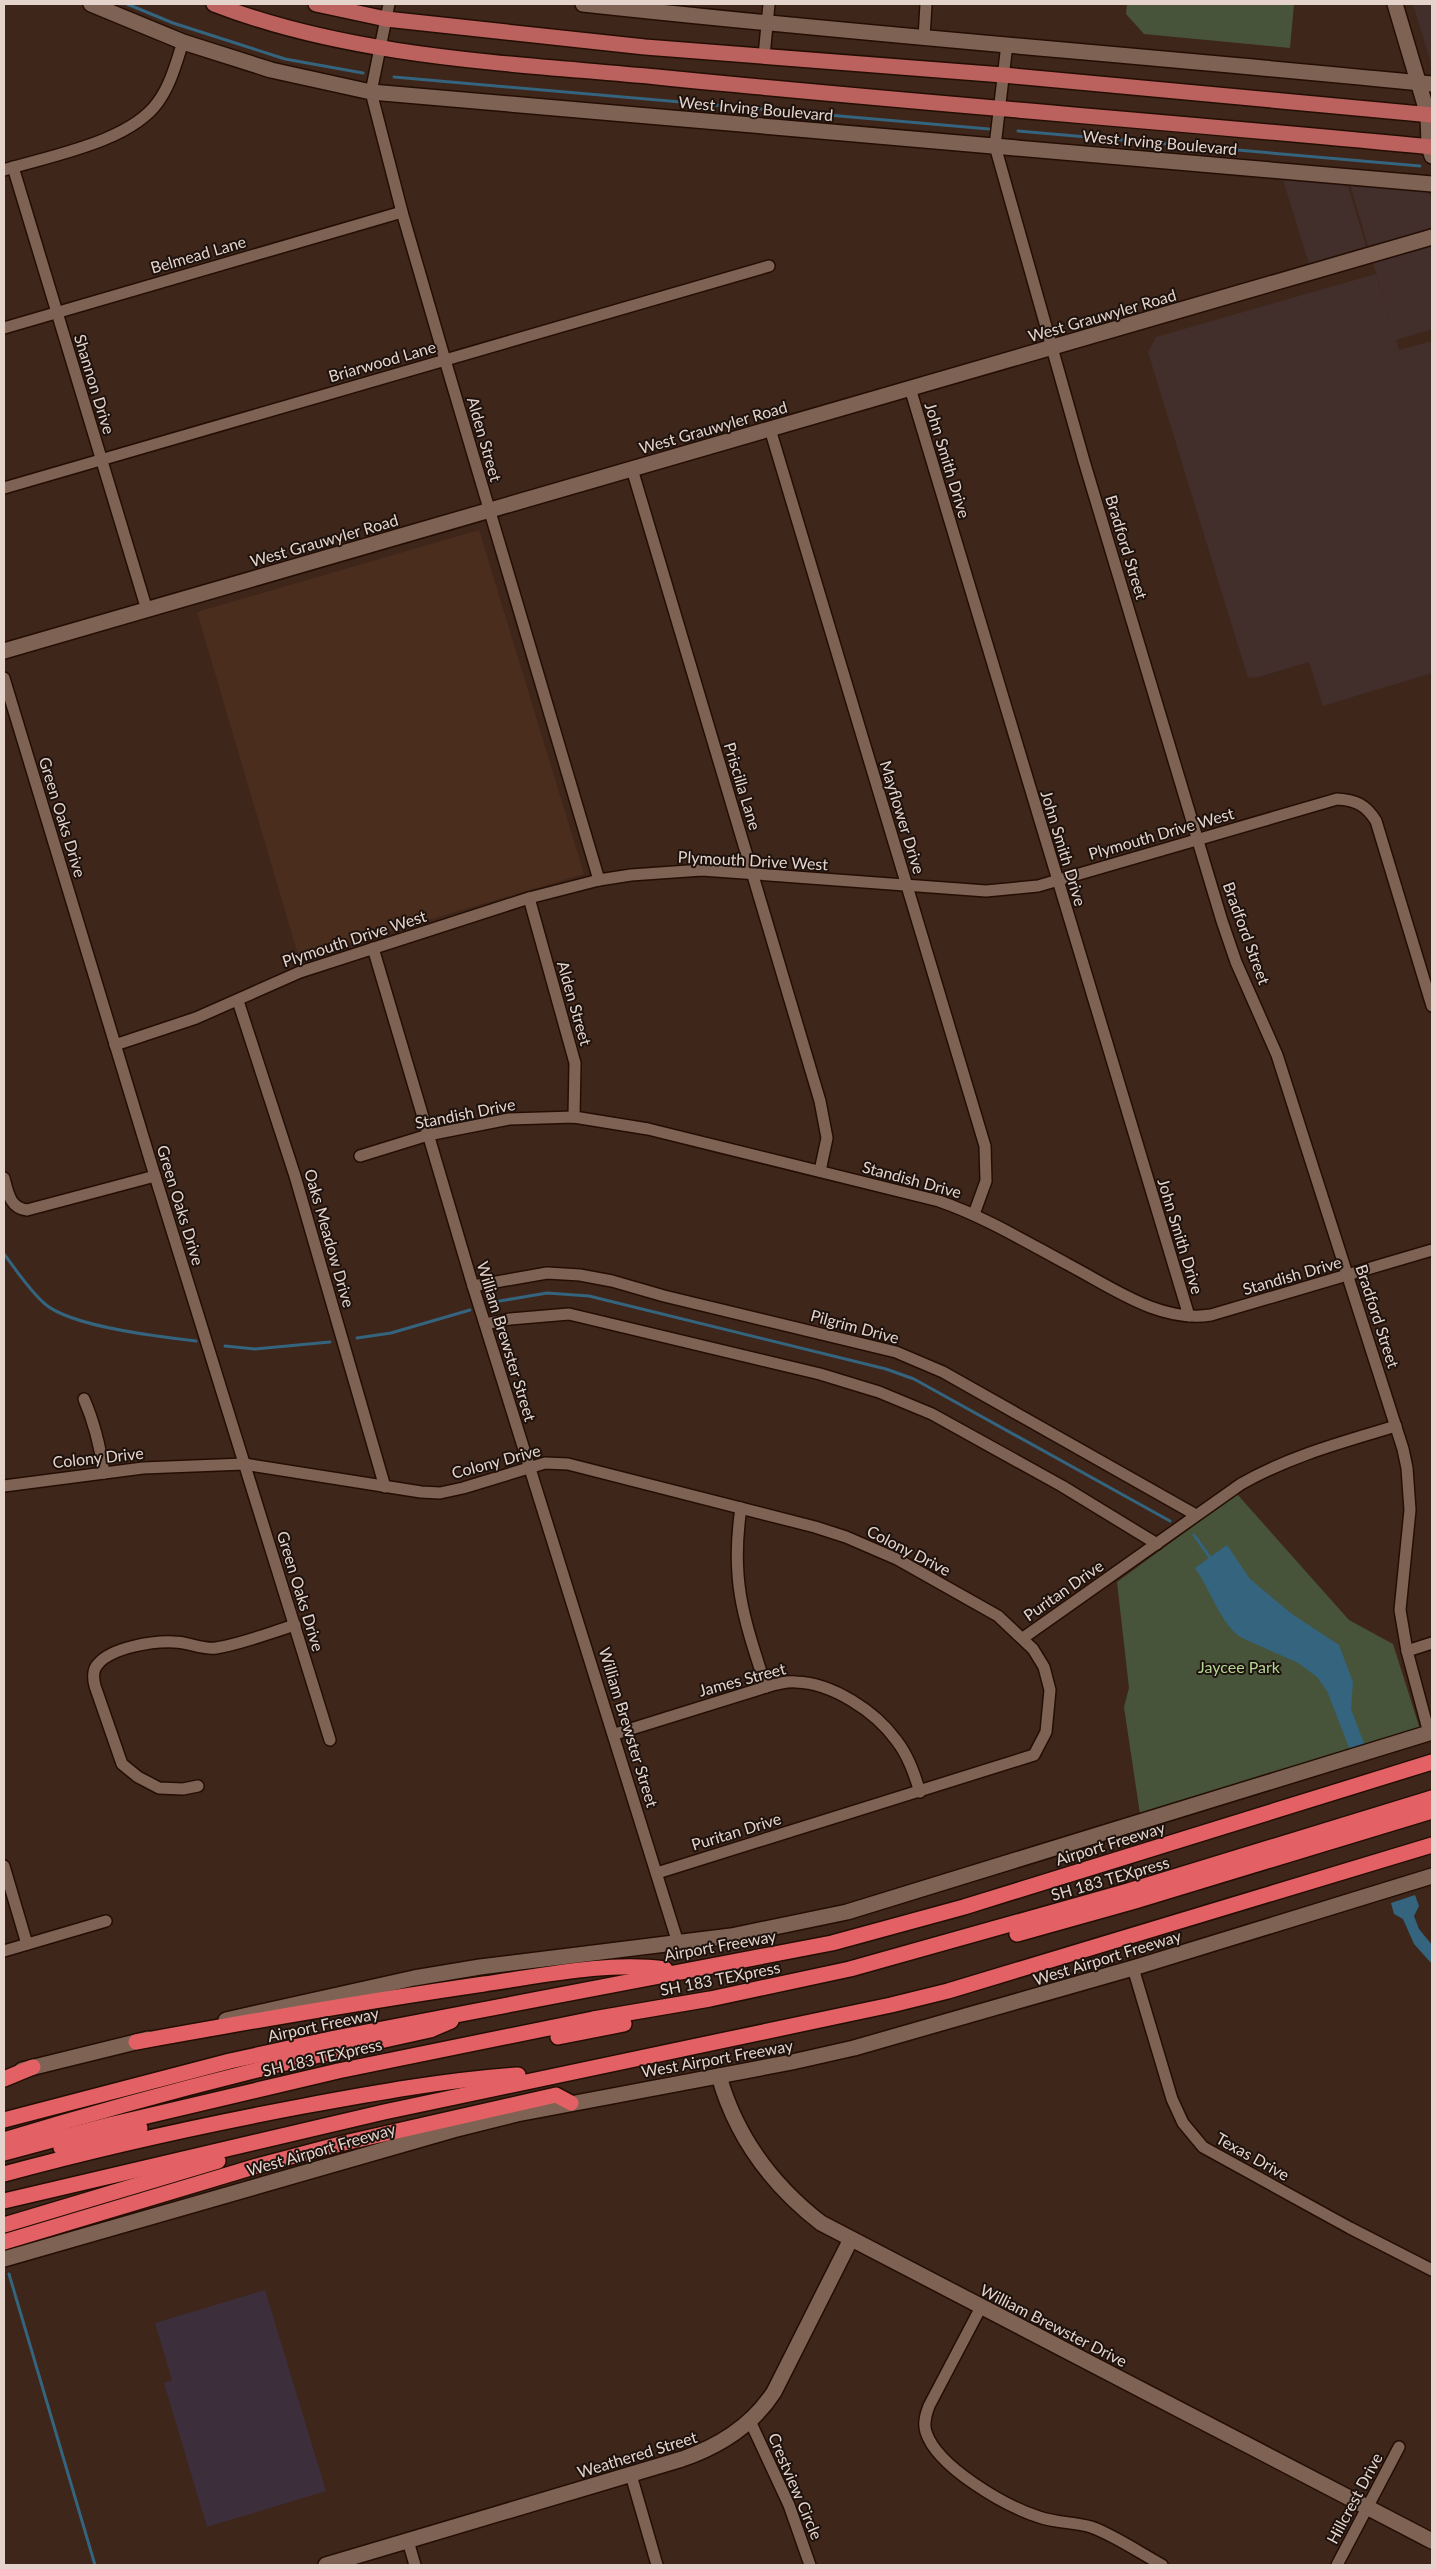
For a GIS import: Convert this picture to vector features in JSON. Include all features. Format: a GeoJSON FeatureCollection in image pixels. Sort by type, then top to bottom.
{"type":"FeatureCollection","features":[{"type":"Feature","properties":{"kind":"highway","name":"Airport Freeway"},"geometry":{"type":"LineString","coordinates":[[4,2120],[230,2061],[678,1970],[832,1943],[901,1925],[1432,1762]]}},
{"type":"Feature","properties":{"kind":"highway","name":"SH 183 TEXpress"},"geometry":{"type":"LineString","coordinates":[[4,2153],[118,2122],[338,2071],[593,2019],[710,1999],[850,1969],[1128,1891],[1432,1798]]}},
{"type":"Feature","properties":{"kind":"highway","name":"SH 183 TEXpress"},"geometry":{"type":"LineString","coordinates":[[4,2163],[188,2115],[317,2086],[852,1978],[1135,1901],[1432,1811]]}},
{"type":"Feature","properties":{"kind":"highway"},"geometry":{"type":"LineString","coordinates":[[4,2201],[572,2071],[729,2041],[948,1991],[1432,1845]]}},
{"type":"Feature","properties":{"kind":"highway"},"geometry":{"type":"LineString","coordinates":[[136,2042],[327,2007],[526,1978],[636,1965],[678,1970]]}},
{"type":"Feature","properties":{"kind":"highway"},"geometry":{"type":"LineString","coordinates":[[4,2140],[250,2071],[430,2030],[478,2010]]}},
{"type":"Feature","properties":{"kind":"highway"},"geometry":{"type":"LineString","coordinates":[[4,2077],[33,2067]]}},
{"type":"Feature","properties":{"kind":"highway"},"geometry":{"type":"LineString","coordinates":[[4,2174],[198,2126],[348,2098],[481,2077],[572,2071]]}},
{"type":"Feature","properties":{"kind":"highway"},"geometry":{"type":"LineString","coordinates":[[4,2242],[257,2166],[344,2142],[556,2095],[571,2103]]}},
{"type":"Feature","properties":{"kind":"highway"},"geometry":{"type":"LineString","coordinates":[[4,2225],[236,2155],[261,2141]]}},
{"type":"Feature","properties":{"kind":"main road","name":"West Irving Boulevard"},"geometry":{"type":"LineString","coordinates":[[91,4],[183,42],[271,70],[371,92],[1432,184]]}},
{"type":"Feature","properties":{"kind":"main road","name":"West Irving Boulevard"},"geometry":{"type":"LineString","coordinates":[[214,4],[274,23],[380,47],[504,62],[760,88],[1000,107],[1431,150]]}},
{"type":"Feature","properties":{"kind":"main road"},"geometry":{"type":"LineString","coordinates":[[316,4],[386,19],[645,47],[1003,74],[1431,117]]}},
{"type":"Feature","properties":{"kind":"main road"},"geometry":{"type":"LineString","coordinates":[[583,4],[766,24],[1007,44],[1425,83]]}},
{"type":"Feature","properties":{"kind":"main road"},"geometry":{"type":"LineString","coordinates":[[1395,4],[1425,83],[1431,117],[1431,150]]}},
{"type":"Feature","properties":{"kind":"main road","name":"West Grauwyler Road"},"geometry":{"type":"LineString","coordinates":[[4,651],[1432,237]]}},
{"type":"Feature","properties":{"kind":"main road"},"geometry":{"type":"LineString","coordinates":[[33,2067],[411,1978],[480,1967],[678,1943],[791,1925],[847,1912],[1430,1732]]}},
{"type":"Feature","properties":{"kind":"main road","name":"West Airport Freeway"},"geometry":{"type":"LineString","coordinates":[[4,2259],[444,2132],[571,2103],[719,2076],[854,2048],[1133,1968],[1432,1876]]}},
{"type":"Feature","properties":{"kind":"main road","name":"William Brewster Drive"},"geometry":{"type":"LineString","coordinates":[[719,2076],[732,2111],[760,2163],[801,2207],[821,2223],[1432,2541]]}},
{"type":"Feature","properties":{"kind":"main road","name":"Weathered Street"},"geometry":{"type":"LineString","coordinates":[[326,2565],[631,2475],[707,2451],[728,2439],[750,2421],[774,2392],[851,2239]]}},
{"type":"Feature","properties":{"kind":"street","name":"Alden Street"},"geometry":{"type":"LineString","coordinates":[[389,4],[371,92],[402,212],[599,880]]}},
{"type":"Feature","properties":{"kind":"street"},"geometry":{"type":"LineString","coordinates":[[764,56],[769,4]]}},
{"type":"Feature","properties":{"kind":"street"},"geometry":{"type":"LineString","coordinates":[[924,38],[926,4]]}},
{"type":"Feature","properties":{"kind":"street"},"geometry":{"type":"LineString","coordinates":[[8,168],[110,138],[132,127],[158,103],[170,84],[183,42]]}},
{"type":"Feature","properties":{"kind":"street"},"geometry":{"type":"LineString","coordinates":[[995,146],[1007,44]]}},
{"type":"Feature","properties":{"kind":"street","name":"Bradford Street"},"geometry":{"type":"LineString","coordinates":[[995,146],[1052,347],[1197,839],[1236,962],[1278,1055],[1396,1426],[1407,1468],[1410,1490],[1408,1542],[1400,1610],[1407,1651],[1430,1732]]}},
{"type":"Feature","properties":{"kind":"street","name":"Shannon Drive"},"geometry":{"type":"LineString","coordinates":[[8,168],[57,313],[147,610]]}},
{"type":"Feature","properties":{"kind":"street","name":"Belmead Lane"},"geometry":{"type":"LineString","coordinates":[[4,328],[402,212]]}},
{"type":"Feature","properties":{"kind":"street","name":"Briarwood Lane"},"geometry":{"type":"LineString","coordinates":[[4,488],[769,266]]}},
{"type":"Feature","properties":{"kind":"street","name":"John Smith Drive"},"geometry":{"type":"LineString","coordinates":[[910,388],[1189,1316]]}},
{"type":"Feature","properties":{"kind":"street","name":"Mayflower Drive"},"geometry":{"type":"LineString","coordinates":[[770,429],[985,1146],[986,1181],[974,1214]]}},
{"type":"Feature","properties":{"kind":"street","name":"Priscilla Lane"},"geometry":{"type":"LineString","coordinates":[[632,469],[826,1126],[825,1151],[820,1171]]}},
{"type":"Feature","properties":{"kind":"street","name":"Green Oaks Drive"},"geometry":{"type":"LineString","coordinates":[[4,678],[155,1176],[330,1740]]}},
{"type":"Feature","properties":{"kind":"street","name":"Plymouth Drive West"},"geometry":{"type":"LineString","coordinates":[[115,1045],[238,1001],[287,976],[529,898],[599,880],[674,871],[702,870],[908,887],[1000,892],[1025,889],[1338,799],[1362,804],[1376,821],[1432,1006]]}},
{"type":"Feature","properties":{"kind":"street","name":"Alden Street"},"geometry":{"type":"LineString","coordinates":[[529,898],[575,1063],[574,1117]]}},
{"type":"Feature","properties":{"kind":"street","name":"William Brewster Street"},"geometry":{"type":"LineString","coordinates":[[373,948],[473,1286],[678,1943]]}},
{"type":"Feature","properties":{"kind":"street","name":"Oaks Meadow Drive"},"geometry":{"type":"LineString","coordinates":[[238,1001],[295,1176],[385,1487]]}},
{"type":"Feature","properties":{"kind":"street","name":"Standish Drive"},"geometry":{"type":"LineString","coordinates":[[360,1156],[428,1135],[509,1119],[574,1117],[648,1129],[938,1201],[974,1214],[1147,1306],[1189,1316],[1211,1315],[1432,1250]]}},
{"type":"Feature","properties":{"kind":"street"},"geometry":{"type":"LineString","coordinates":[[4,1178],[11,1202],[20,1209],[27,1210],[155,1176]]}},
{"type":"Feature","properties":{"kind":"street","name":"Pilgrim Drive"},"geometry":{"type":"LineString","coordinates":[[473,1286],[538,1274],[580,1275],[612,1281],[664,1296],[896,1352],[943,1372],[1196,1515]]}},
{"type":"Feature","properties":{"kind":"street"},"geometry":{"type":"LineString","coordinates":[[485,1324],[510,1318],[569,1314],[811,1372],[879,1392],[932,1414],[1062,1486],[1157,1544]]}},
{"type":"Feature","properties":{"kind":"street"},"geometry":{"type":"LineString","coordinates":[[84,1399],[94,1421],[100,1443],[104,1473]]}},
{"type":"Feature","properties":{"kind":"street","name":"Puritan Drive"},"geometry":{"type":"LineString","coordinates":[[657,1873],[1034,1755],[1046,1732],[1050,1690],[1044,1667],[1033,1648],[1023,1638],[1241,1484],[1276,1464],[1396,1426]]}},
{"type":"Feature","properties":{"kind":"street","name":"Colony Drive"},"geometry":{"type":"LineString","coordinates":[[4,1486],[143,1468],[244,1464],[385,1487],[440,1493],[545,1462],[568,1464],[816,1527],[868,1546],[897,1559],[998,1616],[1023,1638]]}},
{"type":"Feature","properties":{"kind":"street"},"geometry":{"type":"LineString","coordinates":[[741,1508],[736,1547],[738,1585],[744,1616],[766,1687]]}},
{"type":"Feature","properties":{"kind":"street"},"geometry":{"type":"LineString","coordinates":[[198,1786],[182,1789],[159,1788],[138,1777],[122,1764],[95,1686],[93,1673],[98,1664],[118,1652],[152,1642],[175,1642],[204,1648],[218,1648],[294,1625]]}},
{"type":"Feature","properties":{"kind":"street"},"geometry":{"type":"LineString","coordinates":[[1407,1651],[1432,1643]]}},
{"type":"Feature","properties":{"kind":"street","name":"James Street"},"geometry":{"type":"LineString","coordinates":[[614,1734],[766,1687],[788,1682],[808,1683],[840,1696],[862,1708],[889,1731],[897,1740],[909,1762],[920,1792]]}},
{"type":"Feature","properties":{"kind":"street"},"geometry":{"type":"LineString","coordinates":[[4,1866],[28,1944]]}},
{"type":"Feature","properties":{"kind":"street"},"geometry":{"type":"LineString","coordinates":[[4,1951],[106,1921]]}},
{"type":"Feature","properties":{"kind":"street","name":"Texas Drive"},"geometry":{"type":"LineString","coordinates":[[1133,1968],[1172,2099],[1183,2123],[1203,2147],[1342,2224],[1432,2270]]}},
{"type":"Feature","properties":{"kind":"street"},"geometry":{"type":"LineString","coordinates":[[981,2307],[925,2417],[926,2431],[933,2446],[959,2474],[1016,2507],[1038,2517],[1092,2527],[1162,2565]]}},
{"type":"Feature","properties":{"kind":"street","name":"Crestview Circle"},"geometry":{"type":"LineString","coordinates":[[750,2421],[789,2505],[810,2565]]}},
{"type":"Feature","properties":{"kind":"street","name":"Hillcrest Drive"},"geometry":{"type":"LineString","coordinates":[[1337,2565],[1399,2447]]}},
{"type":"Feature","properties":{"kind":"street"},"geometry":{"type":"LineString","coordinates":[[631,2475],[657,2565]]}},
{"type":"Feature","properties":{"kind":"street"},"geometry":{"type":"LineString","coordinates":[[408,2541],[415,2565]]}},
{"type":"Feature","properties":{"kind":"shaded area"},"geometry":{"type":"Polygon","coordinates":[[[1413,4],[1432,4],[1432,66],[1413,4]]]}},
{"type":"Feature","properties":{"kind":"shaded area"},"geometry":{"type":"Polygon","coordinates":[[[1282,177],[1347,183],[1366,246],[1309,264],[1282,177]]]}},
{"type":"Feature","properties":{"kind":"shaded area"},"geometry":{"type":"Polygon","coordinates":[[[1350,184],[1426,190],[1432,198],[1432,329],[1396,340],[1399,350],[1432,341],[1432,673],[1323,706],[1309,662],[1259,677],[1248,678],[1148,352],[1156,337],[1376,274],[1392,327],[1350,184]]]}},
{"type":"Feature","properties":{"kind":"shaded area"},"geometry":{"type":"Polygon","coordinates":[[[479,530],[584,874],[299,958],[197,612],[479,530]]]}},
{"type":"Feature","properties":{"kind":"shaded area"},"geometry":{"type":"Polygon","coordinates":[[[265,2290],[326,2491],[207,2527],[164,2383],[172,2380],[155,2323],[265,2290]]]}},
{"type":"Feature","properties":{"kind":"green space"},"geometry":{"type":"Polygon","coordinates":[[[1127,4],[1294,4],[1290,48],[1144,34],[1126,14],[1127,4]]]}},
{"type":"Feature","properties":{"kind":"green space","name":"Jaycee Park"},"geometry":{"type":"Polygon","coordinates":[[[1237,1494],[1349,1620],[1393,1644],[1420,1729],[1140,1814],[1124,1707],[1129,1688],[1117,1582],[1237,1494]]]}},
{"type":"Feature","properties":{"kind":"water"},"geometry":{"type":"Polygon","coordinates":[[[1227,1545],[1250,1579],[1292,1614],[1339,1645],[1353,1682],[1351,1709],[1365,1746],[1350,1750],[1327,1691],[1317,1677],[1298,1663],[1242,1638],[1234,1632],[1222,1616],[1195,1568],[1227,1545]]]}},
{"type":"Feature","properties":{"kind":"water"},"geometry":{"type":"Polygon","coordinates":[[[1415,1895],[1419,1906],[1414,1916],[1419,1929],[1432,1945],[1432,1964],[1414,1944],[1403,1919],[1394,1914],[1391,1903],[1415,1895]]]}},
{"type":"Feature","properties":{"kind":"waterway"},"geometry":{"type":"LineString","coordinates":[[127,4],[173,23],[285,59],[363,73]]}},
{"type":"Feature","properties":{"kind":"waterway"},"geometry":{"type":"LineString","coordinates":[[394,77],[989,129]]}},
{"type":"Feature","properties":{"kind":"waterway"},"geometry":{"type":"LineString","coordinates":[[1018,131],[1420,166]]}},
{"type":"Feature","properties":{"kind":"waterway"},"geometry":{"type":"LineString","coordinates":[[4,1254],[34,1293],[45,1304],[58,1312],[75,1319],[117,1330],[196,1341]]}},
{"type":"Feature","properties":{"kind":"waterway"},"geometry":{"type":"LineString","coordinates":[[494,1302],[547,1293],[589,1296],[886,1369],[914,1379],[1170,1521]]}},
{"type":"Feature","properties":{"kind":"waterway"},"geometry":{"type":"LineString","coordinates":[[357,1338],[391,1333],[470,1310]]}},
{"type":"Feature","properties":{"kind":"waterway"},"geometry":{"type":"LineString","coordinates":[[225,1346],[255,1349],[330,1342]]}},
{"type":"Feature","properties":{"kind":"waterway"},"geometry":{"type":"LineString","coordinates":[[1194,1535],[1211,1559]]}},
{"type":"Feature","properties":{"kind":"waterway"},"geometry":{"type":"LineString","coordinates":[[9,2274],[95,2565]]}}]}
